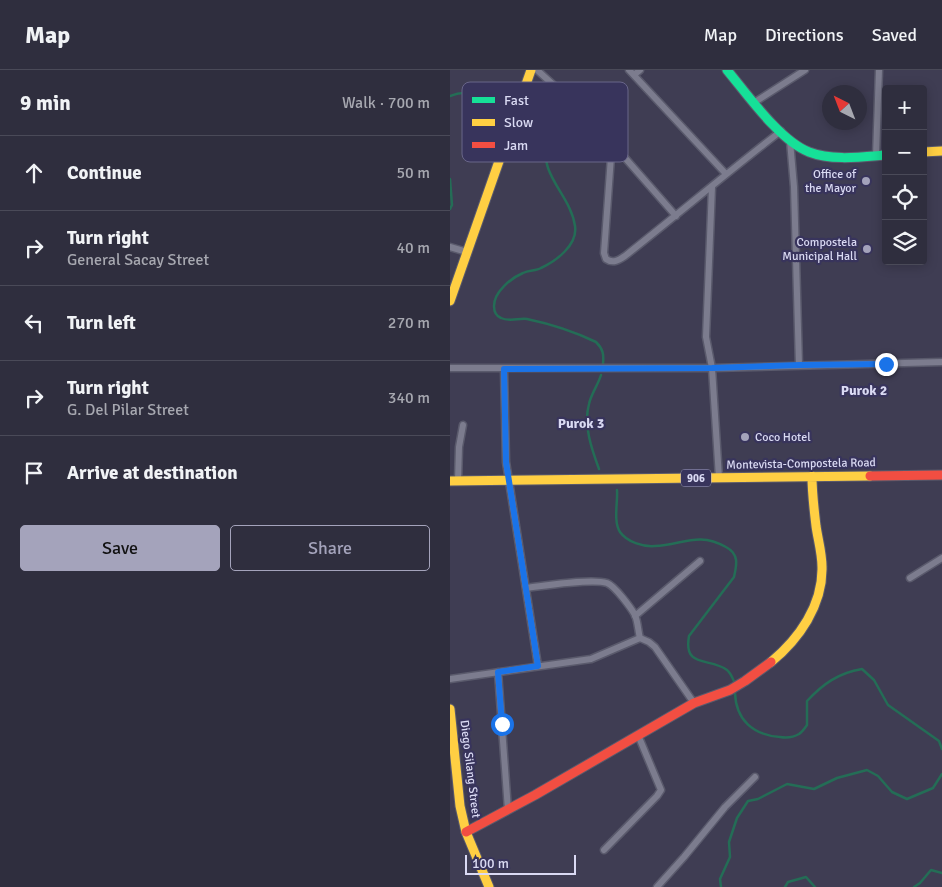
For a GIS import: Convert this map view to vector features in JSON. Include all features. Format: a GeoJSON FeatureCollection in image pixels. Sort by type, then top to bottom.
{"type":"FeatureCollection","features":[{"type":"Feature","properties":{"kind":"main road"},"geometry":{"type":"LineString","coordinates":[[527,82],[531,70]]}},
{"type":"Feature","properties":{"kind":"main road"},"geometry":{"type":"LineString","coordinates":[[727,70],[790,141],[808,152],[819,155],[882,155]]}},
{"type":"Feature","properties":{"kind":"main road"},"geometry":{"type":"LineString","coordinates":[[927,152],[942,151]]}},
{"type":"Feature","properties":{"kind":"main road"},"geometry":{"type":"LineString","coordinates":[[450,301],[499,162]]}},
{"type":"Feature","properties":{"kind":"main road","name":"Montevista-Compostela Road"},"geometry":{"type":"LineString","coordinates":[[454,481],[942,475]]}},
{"type":"Feature","properties":{"kind":"main road"},"geometry":{"type":"LineString","coordinates":[[466,832],[508,810],[694,703],[729,691],[770,664],[791,645],[806,623],[818,598],[822,577],[822,563],[812,501],[812,476]]}},
{"type":"Feature","properties":{"kind":"main road","name":"Diego Silang Street"},"geometry":{"type":"LineString","coordinates":[[450,709],[460,806],[466,832],[489,887]]}},
{"type":"Feature","properties":{"kind":"street"},"geometry":{"type":"LineString","coordinates":[[537,70],[551,82]]}},
{"type":"Feature","properties":{"kind":"street"},"geometry":{"type":"LineString","coordinates":[[640,70],[631,73],[726,174]]}},
{"type":"Feature","properties":{"kind":"street"},"geometry":{"type":"LineString","coordinates":[[755,102],[805,70]]}},
{"type":"Feature","properties":{"kind":"street"},"geometry":{"type":"LineString","coordinates":[[876,156],[879,70]]}},
{"type":"Feature","properties":{"kind":"street"},"geometry":{"type":"LineString","coordinates":[[611,162],[604,252],[606,259],[614,261],[625,256],[781,131]]}},
{"type":"Feature","properties":{"kind":"street"},"geometry":{"type":"LineString","coordinates":[[790,141],[794,187],[800,365]]}},
{"type":"Feature","properties":{"kind":"street"},"geometry":{"type":"LineString","coordinates":[[628,161],[676,216]]}},
{"type":"Feature","properties":{"kind":"street"},"geometry":{"type":"LineString","coordinates":[[712,187],[706,337],[712,368],[719,478]]}},
{"type":"Feature","properties":{"kind":"street"},"geometry":{"type":"LineString","coordinates":[[450,247],[467,252]]}},
{"type":"Feature","properties":{"kind":"street"},"geometry":{"type":"LineString","coordinates":[[450,368],[712,368],[942,362]]}},
{"type":"Feature","properties":{"kind":"street"},"geometry":{"type":"LineString","coordinates":[[504,369],[505,448],[538,666]]}},
{"type":"Feature","properties":{"kind":"street"},"geometry":{"type":"LineString","coordinates":[[454,481],[464,425]]}},
{"type":"Feature","properties":{"kind":"street"},"geometry":{"type":"LineString","coordinates":[[910,578],[942,558]]}},
{"type":"Feature","properties":{"kind":"street"},"geometry":{"type":"LineString","coordinates":[[635,616],[700,561]]}},
{"type":"Feature","properties":{"kind":"street"},"geometry":{"type":"LineString","coordinates":[[526,588],[565,583],[608,583],[635,616],[640,638]]}},
{"type":"Feature","properties":{"kind":"street"},"geometry":{"type":"LineString","coordinates":[[450,679],[591,659],[640,638],[655,647],[694,703]]}},
{"type":"Feature","properties":{"kind":"street"},"geometry":{"type":"LineString","coordinates":[[498,672],[508,810]]}},
{"type":"Feature","properties":{"kind":"street"},"geometry":{"type":"LineString","coordinates":[[604,850],[661,790],[638,735]]}},
{"type":"Feature","properties":{"kind":"street"},"geometry":{"type":"LineString","coordinates":[[657,887],[684,858],[725,807],[755,777]]}},
{"type":"Feature","properties":{"kind":"waterway"},"geometry":{"type":"LineString","coordinates":[[450,96],[462,93]]}},
{"type":"Feature","properties":{"kind":"waterway"},"geometry":{"type":"LineString","coordinates":[[547,162],[573,218],[575,226],[573,240],[559,257],[539,269],[518,275],[504,286],[495,301],[495,311],[498,316],[504,319],[536,321],[596,342],[603,352],[603,364]]}},
{"type":"Feature","properties":{"kind":"waterway"},"geometry":{"type":"LineString","coordinates":[[450,179],[452,205],[450,209]]}},
{"type":"Feature","properties":{"kind":"waterway"},"geometry":{"type":"LineString","coordinates":[[599,469],[591,446],[587,412],[601,375]]}},
{"type":"Feature","properties":{"kind":"waterway"},"geometry":{"type":"LineString","coordinates":[[617,490],[616,517],[618,528],[623,536],[631,541],[640,545],[650,546],[698,539],[707,540],[726,547],[735,556],[734,577],[689,636],[688,646],[694,658],[727,670],[735,684]]}},
{"type":"Feature","properties":{"kind":"waterway"},"geometry":{"type":"LineString","coordinates":[[735,693],[739,711],[754,729],[770,736],[792,737],[800,733],[807,725],[807,701],[813,695],[838,676],[862,669],[874,680],[888,705],[939,741],[942,749]]}},
{"type":"Feature","properties":{"kind":"waterway"},"geometry":{"type":"LineString","coordinates":[[721,887],[720,879],[730,857],[729,842],[737,818],[748,801],[758,799],[787,784],[814,789],[837,778],[867,770],[878,776],[892,792],[907,799],[933,788],[942,774]]}},
{"type":"Feature","properties":{"kind":"waterway"},"geometry":{"type":"LineString","coordinates":[[914,887],[931,870],[942,873]]}},
{"type":"Feature","properties":{"kind":"waterway"},"geometry":{"type":"LineString","coordinates":[[785,887],[788,882],[806,877],[815,887]]}},
{"type":"Feature","properties":{"kind":"traffic: fast"},"geometry":{"type":"LineString","coordinates":[[727,70],[776,128],[798,146],[809,152],[827,157],[847,158],[882,155]]}},
{"type":"Feature","properties":{"kind":"traffic: slow"},"geometry":{"type":"LineString","coordinates":[[527,82],[531,70]]}},
{"type":"Feature","properties":{"kind":"traffic: slow"},"geometry":{"type":"LineString","coordinates":[[927,152],[942,151]]}},
{"type":"Feature","properties":{"kind":"traffic: slow"},"geometry":{"type":"LineString","coordinates":[[450,301],[499,162]]}},
{"type":"Feature","properties":{"kind":"traffic: slow"},"geometry":{"type":"LineString","coordinates":[[771,662],[800,632],[814,608],[818,595],[822,562],[816,526],[812,476]]}},
{"type":"Feature","properties":{"kind":"traffic: slow"},"geometry":{"type":"LineString","coordinates":[[450,481],[870,476]]}},
{"type":"Feature","properties":{"kind":"traffic: slow"},"geometry":{"type":"LineString","coordinates":[[450,709],[460,806],[466,832],[489,887]]}},
{"type":"Feature","properties":{"kind":"traffic: jam"},"geometry":{"type":"LineString","coordinates":[[870,476],[942,475]]}},
{"type":"Feature","properties":{"kind":"traffic: jam"},"geometry":{"type":"LineString","coordinates":[[466,832],[535,795],[694,703],[730,690],[771,662]]}},
{"type":"Feature","properties":{"kind":"place","name":"Office of the Mayor"},"geometry":{"type":"Point","coordinates":[866,181]}},
{"type":"Feature","properties":{"kind":"place","name":"Compostela Municipal Hall"},"geometry":{"type":"Point","coordinates":[867,249]}},
{"type":"Feature","properties":{"kind":"place","name":"Coco Hotel"},"geometry":{"type":"Point","coordinates":[745,437]}},
{"type":"Feature","properties":{"kind":"district","name":"Purok 2"},"geometry":{"type":"Point","coordinates":[864,390]}},
{"type":"Feature","properties":{"kind":"district","name":"Purok 3"},"geometry":{"type":"Point","coordinates":[581,423]}},
{"type":"Feature","properties":{"kind":"route"},"geometry":{"type":"LineString","coordinates":[[502,724],[498,672],[538,666],[506,462],[504,369],[712,368],[886,364]]}}]}
